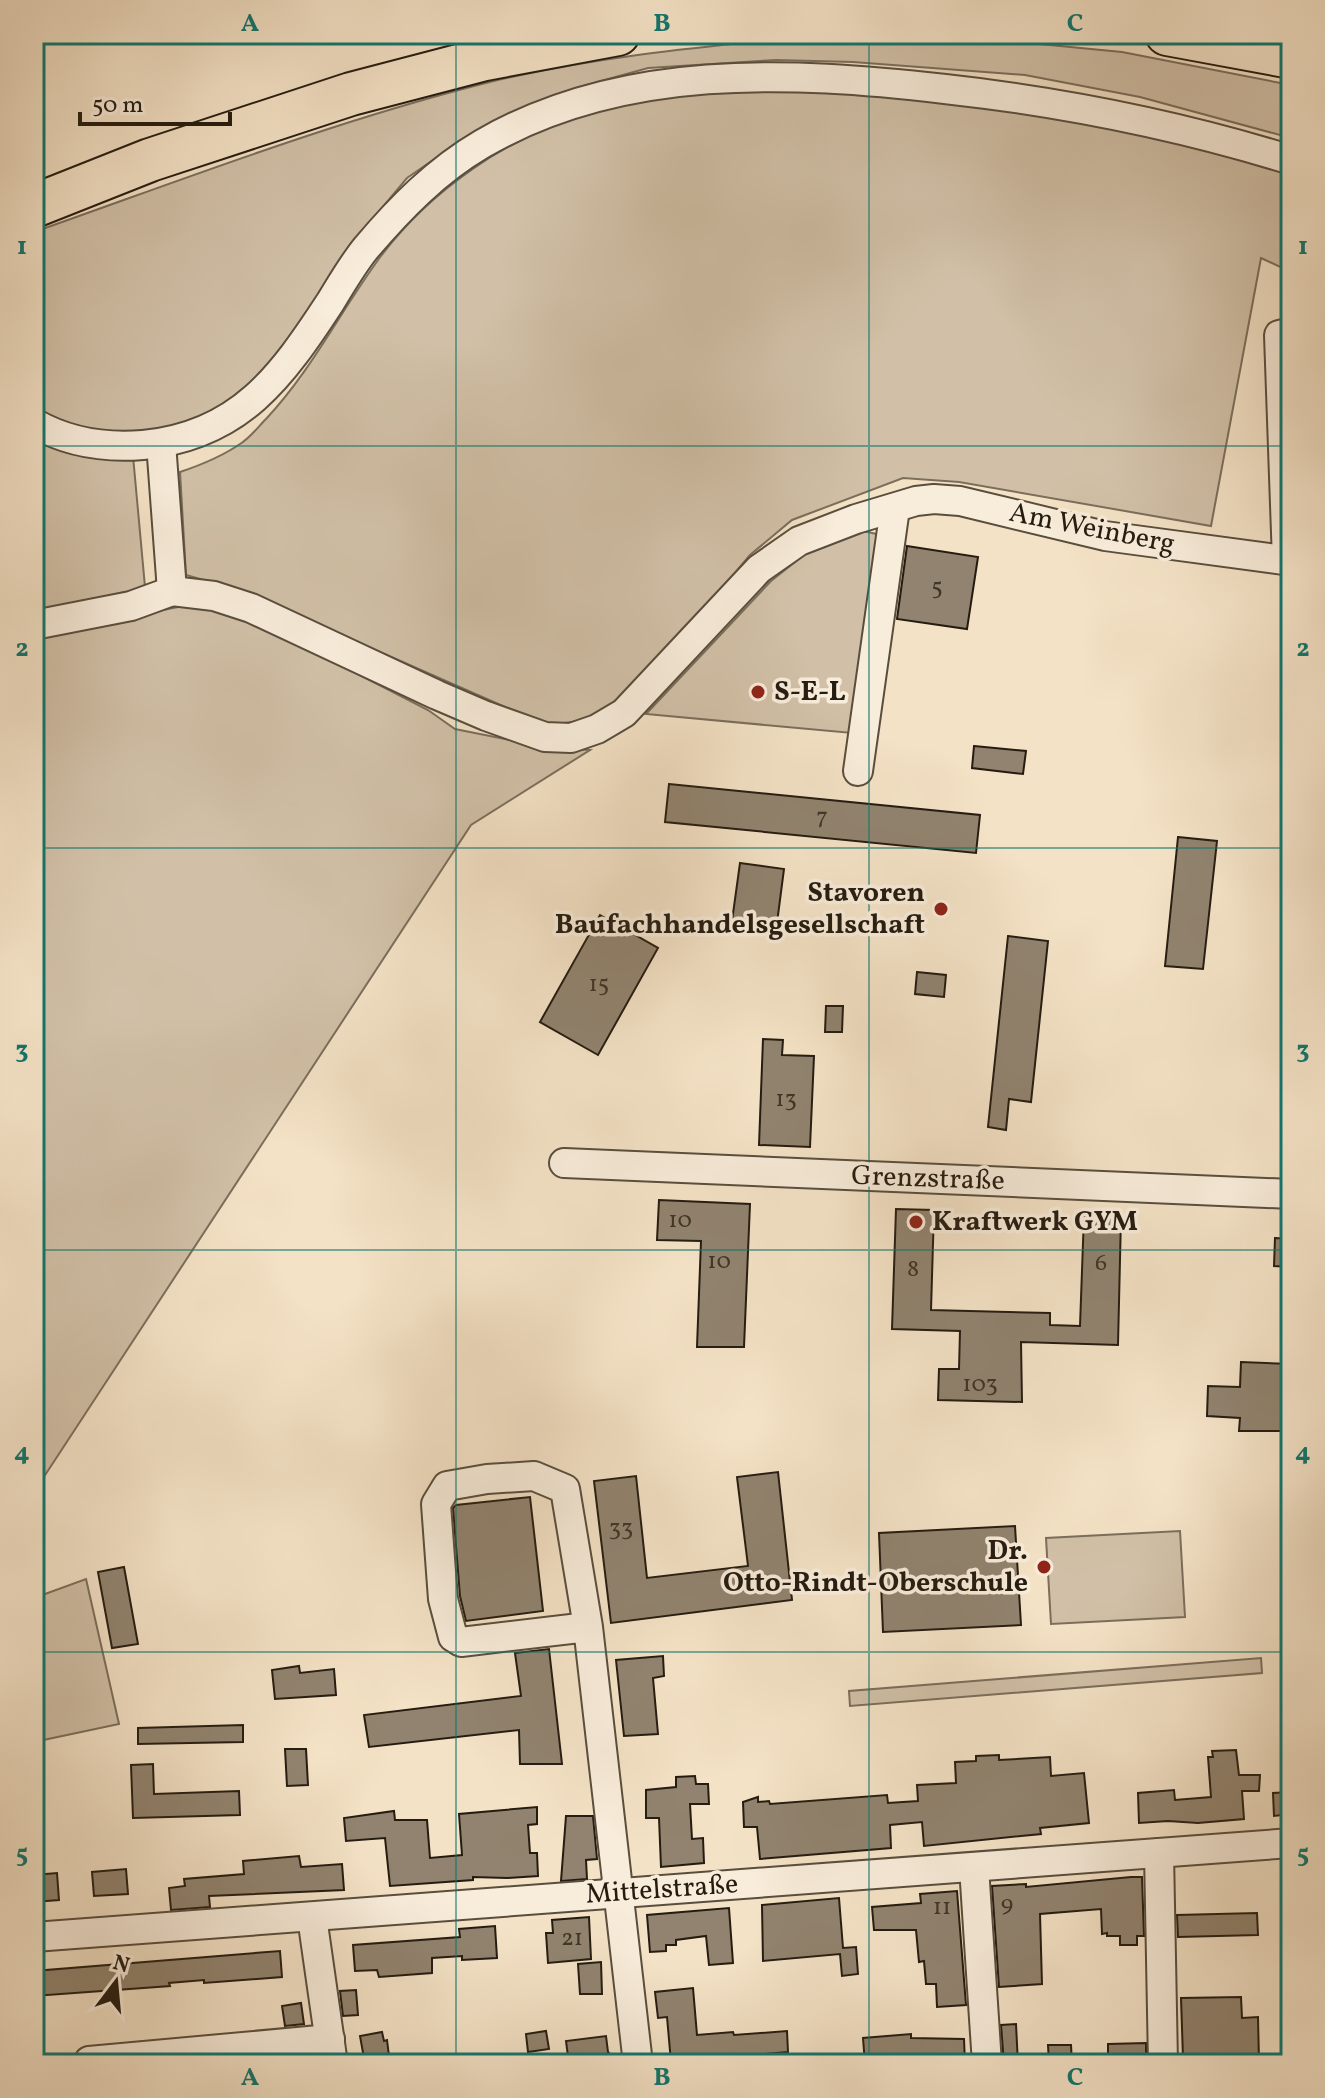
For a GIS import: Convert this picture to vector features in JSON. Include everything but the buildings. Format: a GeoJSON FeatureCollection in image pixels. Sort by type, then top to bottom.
{"type":"FeatureCollection","features":[{"type":"Feature","properties":{"kind":"highway"},"geometry":{"type":"LineString","coordinates":[[34,206],[150,160],[351,94],[485,59],[618,34]]}},
{"type":"Feature","properties":{"kind":"highway"},"geometry":{"type":"LineString","coordinates":[[1167,34],[1291,57]]}},
{"type":"Feature","properties":{"kind":"street"},"geometry":{"type":"LineString","coordinates":[[34,423],[90,444],[120,447],[186,438],[220,424],[266,390],[307,337],[364,251],[418,190],[480,145],[528,121],[637,88],[706,79],[876,81],[1056,103],[1143,120],[1291,160]]}},
{"type":"Feature","properties":{"kind":"street"},"geometry":{"type":"LineString","coordinates":[[1289,561],[1279,335],[1291,332]]}},
{"type":"Feature","properties":{"kind":"street"},"geometry":{"type":"LineString","coordinates":[[34,625],[131,606],[172,591],[161,443]]}},
{"type":"Feature","properties":{"kind":"street","name":"Am Weinberg"},"geometry":{"type":"LineString","coordinates":[[172,591],[214,596],[251,608],[486,716],[545,737],[571,738],[597,729],[624,713],[759,569],[799,541],[895,508],[934,499],[960,501],[1105,536],[1289,561]]}},
{"type":"Feature","properties":{"kind":"street"},"geometry":{"type":"LineString","coordinates":[[858,771],[895,508]]}},
{"type":"Feature","properties":{"kind":"street","name":"Grenzstraße"},"geometry":{"type":"LineString","coordinates":[[564,1163],[1291,1194]]}},
{"type":"Feature","properties":{"kind":"street"},"geometry":{"type":"LineString","coordinates":[[588,1627],[461,1642],[453,1637],[443,1599],[436,1504],[447,1486],[534,1476],[565,1489],[588,1627],[638,2064]]}},
{"type":"Feature","properties":{"kind":"street","name":"Mittelstraße"},"geometry":{"type":"LineString","coordinates":[[34,1937],[1291,1843]]}},
{"type":"Feature","properties":{"kind":"street"},"geometry":{"type":"LineString","coordinates":[[1159,1853],[1163,2064]]}},
{"type":"Feature","properties":{"kind":"street"},"geometry":{"type":"LineString","coordinates":[[974,1867],[987,2064]]}},
{"type":"Feature","properties":{"kind":"street"},"geometry":{"type":"LineString","coordinates":[[90,2064],[89,2061],[331,2052],[312,1917]]}},
{"type":"Feature","properties":{"kind":"shaded area"},"geometry":{"type":"Polygon","coordinates":[[[822,35],[987,39],[1122,52],[1291,85],[1291,138],[1140,97],[1025,75],[853,62],[776,60],[648,68],[576,88],[468,136],[407,178],[349,247],[299,327],[256,379],[212,414],[179,427],[131,434],[145,587],[34,616],[34,232],[312,134],[482,84],[608,59],[822,35]]]}},
{"type":"Feature","properties":{"kind":"shaded area"},"geometry":{"type":"Polygon","coordinates":[[[730,88],[866,91],[1061,119],[1152,134],[1291,173],[1291,272],[1261,258],[1211,526],[959,482],[903,478],[792,520],[750,555],[622,707],[584,720],[555,724],[544,724],[239,590],[186,575],[180,472],[226,453],[254,432],[298,380],[381,256],[423,209],[500,151],[557,124],[640,101],[730,88]]]}},
{"type":"Feature","properties":{"kind":"shaded area"},"geometry":{"type":"Polygon","coordinates":[[[859,530],[881,535],[863,734],[646,714],[771,581],[814,547],[859,530]]]}},
{"type":"Feature","properties":{"kind":"shaded area"},"geometry":{"type":"Polygon","coordinates":[[[188,605],[216,608],[284,636],[428,710],[455,729],[545,747],[590,750],[471,825],[34,1492],[34,636],[188,605]]]}},
{"type":"Feature","properties":{"kind":"shaded area"},"geometry":{"type":"Polygon","coordinates":[[[1180,1531],[1185,1617],[1051,1624],[1046,1538],[1180,1531]]]}},
{"type":"Feature","properties":{"kind":"shaded area"},"geometry":{"type":"Polygon","coordinates":[[[86,1579],[119,1724],[34,1742],[34,1598],[86,1579]]]}},
{"type":"Feature","properties":{"kind":"shaded area"},"geometry":{"type":"Polygon","coordinates":[[[1261,1658],[1262,1673],[850,1706],[849,1691],[1261,1658]]]}},
{"type":"Feature","properties":{"kind":"place","name":"S-E-L"},"geometry":{"type":"Point","coordinates":[758,692]}},
{"type":"Feature","properties":{"kind":"place","name":"Stavoren Baufachhandelsgesellschaft"},"geometry":{"type":"Point","coordinates":[941,909]}},
{"type":"Feature","properties":{"kind":"place","name":"Kraftwerk GYM"},"geometry":{"type":"Point","coordinates":[916,1222]}},
{"type":"Feature","properties":{"kind":"place","name":"Dr. Otto-Rindt-Oberschule"},"geometry":{"type":"Point","coordinates":[1044,1567]}}]}
